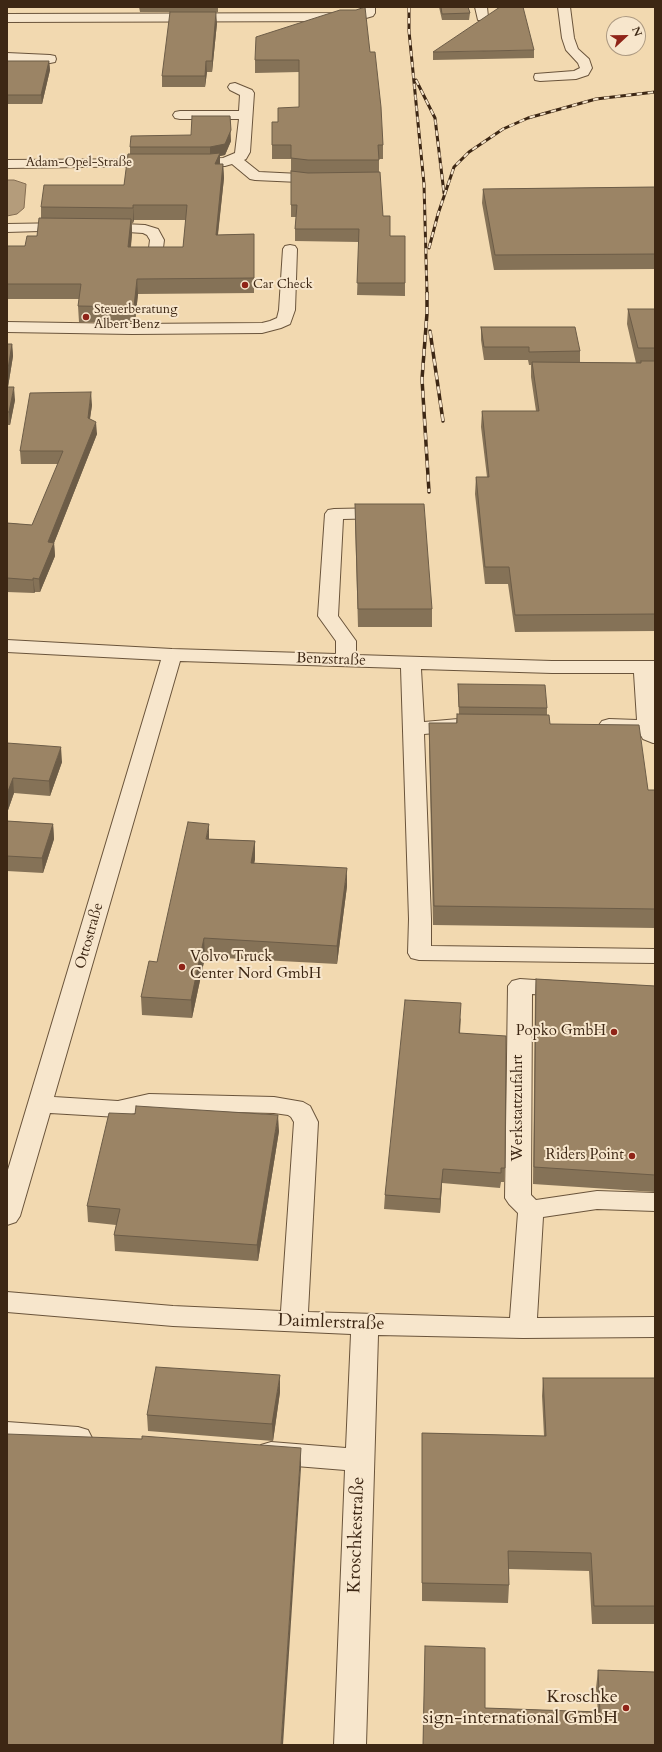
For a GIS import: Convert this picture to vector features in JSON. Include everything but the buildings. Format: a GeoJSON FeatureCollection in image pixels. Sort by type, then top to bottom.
{"type":"FeatureCollection","features":[{"type":"Feature","properties":{"kind":"street"},"geometry":{"type":"LineString","coordinates":[[7,18],[356,17],[364,16],[369,13],[369,7]]}},
{"type":"Feature","properties":{"kind":"street"},"geometry":{"type":"LineString","coordinates":[[540,77],[576,75],[584,72],[586,68],[584,62],[572,50],[568,38],[564,7]]}},
{"type":"Feature","properties":{"kind":"street"},"geometry":{"type":"LineString","coordinates":[[7,57],[50,59]]}},
{"type":"Feature","properties":{"kind":"street"},"geometry":{"type":"LineString","coordinates":[[235,87],[247,93],[243,152],[241,156],[234,159],[255,176],[331,179]]}},
{"type":"Feature","properties":{"kind":"street"},"geometry":{"type":"LineString","coordinates":[[180,115],[245,115]]}},
{"type":"Feature","properties":{"kind":"street","name":"Adam-Opel-Straße"},"geometry":{"type":"LineString","coordinates":[[7,164],[218,163],[234,159]]}},
{"type":"Feature","properties":{"kind":"street"},"geometry":{"type":"LineString","coordinates":[[7,228],[117,227],[145,229],[153,232],[157,240],[156,248]]}},
{"type":"Feature","properties":{"kind":"street"},"geometry":{"type":"LineString","coordinates":[[7,327],[262,328],[275,325],[284,321],[287,310],[290,249]]}},
{"type":"Feature","properties":{"kind":"street"},"geometry":{"type":"LineString","coordinates":[[346,660],[346,641],[328,616],[334,514],[401,512]]}},
{"type":"Feature","properties":{"kind":"street","name":"Benzstraße"},"geometry":{"type":"LineString","coordinates":[[7,646],[172,655],[552,667],[650,666]]}},
{"type":"Feature","properties":{"kind":"street","name":"Ottostraße"},"geometry":{"type":"LineString","coordinates":[[7,1216],[172,655]]}},
{"type":"Feature","properties":{"kind":"street"},"geometry":{"type":"LineString","coordinates":[[411,662],[420,954],[655,956]]}},
{"type":"Feature","properties":{"kind":"street"},"geometry":{"type":"LineString","coordinates":[[592,725],[651,732],[650,666]]}},
{"type":"Feature","properties":{"kind":"street"},"geometry":{"type":"LineString","coordinates":[[414,728],[442,725],[481,725]]}},
{"type":"Feature","properties":{"kind":"street","name":"Werkstattzufahrt"},"geometry":{"type":"LineString","coordinates":[[532,1210],[518,1198],[520,986],[583,990]]}},
{"type":"Feature","properties":{"kind":"street"},"geometry":{"type":"LineString","coordinates":[[40,1104],[118,1109],[148,1102],[274,1105],[294,1108],[301,1112],[306,1122],[294,1322]]}},
{"type":"Feature","properties":{"kind":"street"},"geometry":{"type":"LineString","coordinates":[[523,1328],[532,1210],[597,1200],[655,1202]]}},
{"type":"Feature","properties":{"kind":"street","name":"Daimlerstraße"},"geometry":{"type":"LineString","coordinates":[[7,1302],[173,1316],[365,1325],[523,1328],[655,1327]]}},
{"type":"Feature","properties":{"kind":"street","name":"Kroschkestraße"},"geometry":{"type":"LineString","coordinates":[[350,1745],[365,1325]]}},
{"type":"Feature","properties":{"kind":"street"},"geometry":{"type":"LineString","coordinates":[[7,1433],[101,1440]]}},
{"type":"Feature","properties":{"kind":"street"},"geometry":{"type":"LineString","coordinates":[[242,1451],[360,1460]]}},
{"type":"Feature","properties":{"kind":"shaded area"},"geometry":{"type":"Polygon","coordinates":[[[7,180],[14,180],[26,184],[24,208],[17,214],[7,216],[7,180]]]}},
{"type":"Feature","properties":{"kind":"railway"},"geometry":{"type":"LineString","coordinates":[[409,7],[409,31],[424,184],[427,294]]}},
{"type":"Feature","properties":{"kind":"railway"},"geometry":{"type":"LineString","coordinates":[[416,80],[435,118],[444,193]]}},
{"type":"Feature","properties":{"kind":"railway"},"geometry":{"type":"LineString","coordinates":[[429,248],[438,214],[454,167],[469,152],[503,129],[528,118],[596,99],[655,92]]}},
{"type":"Feature","properties":{"kind":"railway"},"geometry":{"type":"LineString","coordinates":[[427,294],[422,379],[429,492]]}},
{"type":"Feature","properties":{"kind":"railway"},"geometry":{"type":"LineString","coordinates":[[430,331],[443,421]]}},
{"type":"Feature","properties":{"kind":"place","name":"Car Check"},"geometry":{"type":"Point","coordinates":[245,285]}},
{"type":"Feature","properties":{"kind":"place","name":"Steuerberatung Albert Benz"},"geometry":{"type":"Point","coordinates":[86,317]}},
{"type":"Feature","properties":{"kind":"place","name":"Volvo Truck Center Nord GmbH"},"geometry":{"type":"Point","coordinates":[182,967]}},
{"type":"Feature","properties":{"kind":"place","name":"Popko GmbH"},"geometry":{"type":"Point","coordinates":[614,1032]}},
{"type":"Feature","properties":{"kind":"place","name":"Riders Point"},"geometry":{"type":"Point","coordinates":[632,1156]}},
{"type":"Feature","properties":{"kind":"place","name":"Kroschke sign-international GmbH"},"geometry":{"type":"Point","coordinates":[626,1708]}}]}
